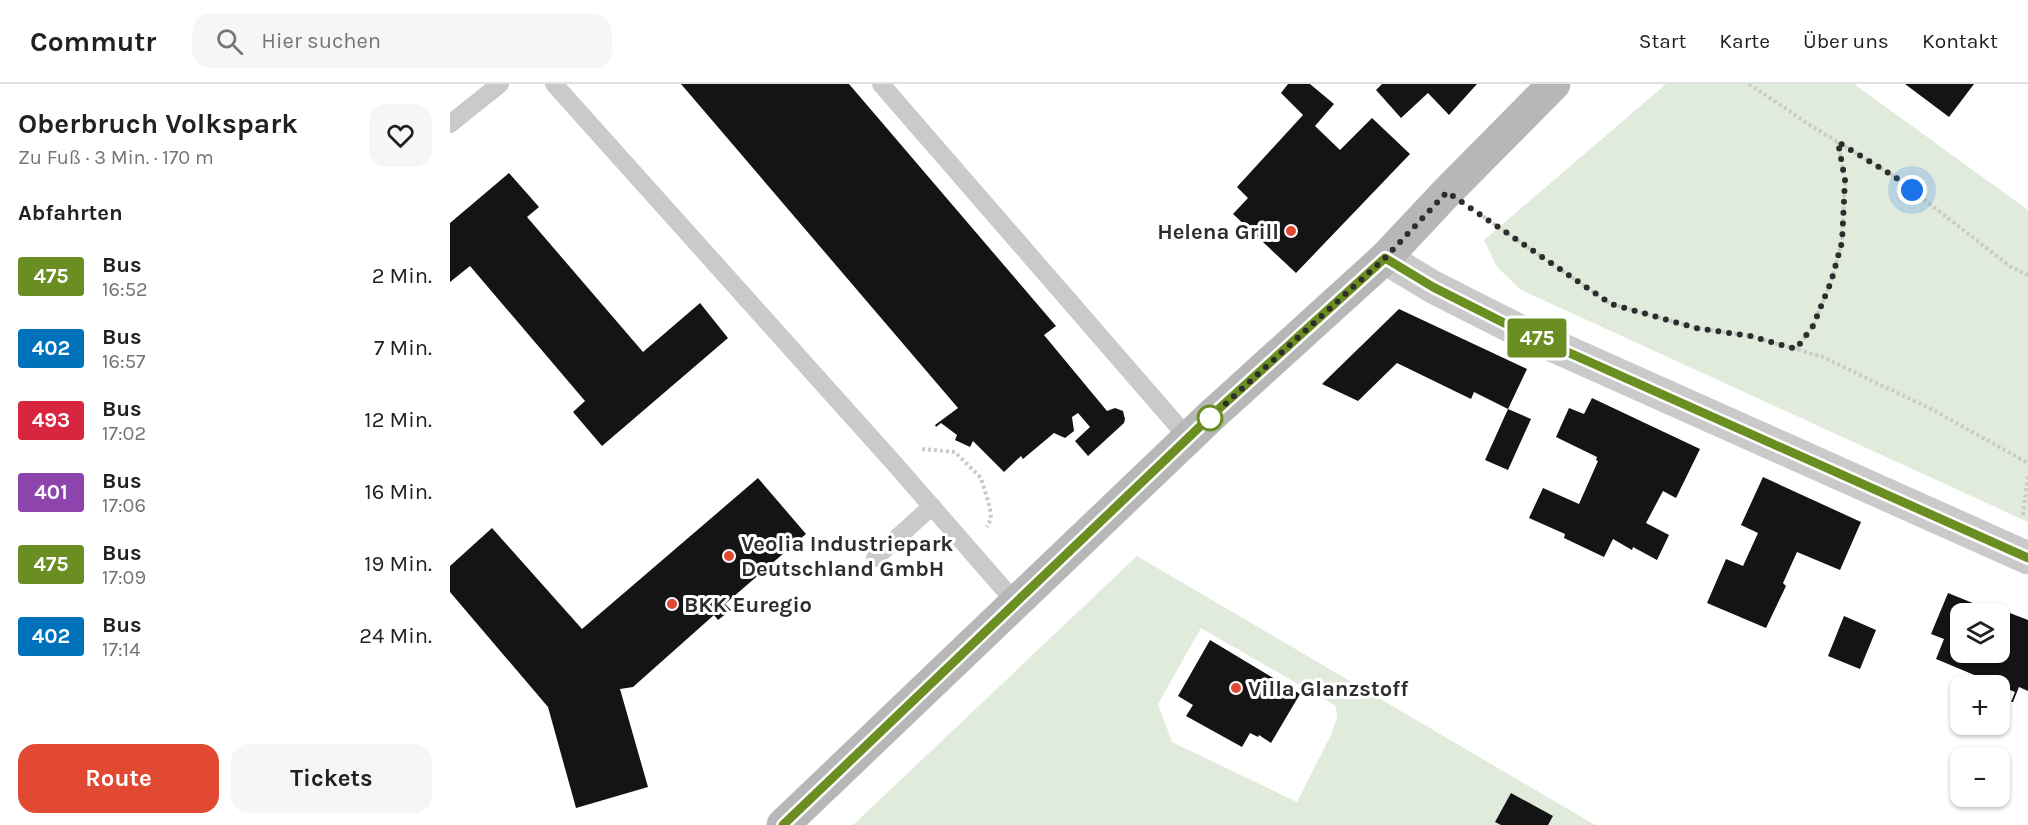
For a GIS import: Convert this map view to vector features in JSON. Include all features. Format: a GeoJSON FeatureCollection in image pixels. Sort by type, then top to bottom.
{"type":"FeatureCollection","features":[{"type":"Feature","properties":{"kind":"street"},"geometry":{"type":"LineString","coordinates":[[783,825],[1189,439],[1385,258],[1554,84]]}},
{"type":"Feature","properties":{"kind":"street"},"geometry":{"type":"LineString","coordinates":[[1385,258],[1433,287],[1516,329],[2028,558]]}},
{"type":"Feature","properties":{"kind":"lane"},"geometry":{"type":"LineString","coordinates":[[450,124],[500,84]]}},
{"type":"Feature","properties":{"kind":"lane"},"geometry":{"type":"LineString","coordinates":[[554,84],[1017,603]]}},
{"type":"Feature","properties":{"kind":"lane"},"geometry":{"type":"LineString","coordinates":[[880,84],[1189,439]]}},
{"type":"Feature","properties":{"kind":"lane"},"geometry":{"type":"LineString","coordinates":[[875,558],[932,506]]}},
{"type":"Feature","properties":{"kind":"path"},"geometry":{"type":"LineString","coordinates":[[1749,84],[1895,177],[2011,267],[2028,275]]}},
{"type":"Feature","properties":{"kind":"path"},"geometry":{"type":"LineString","coordinates":[[1796,349],[1813,326],[1831,282],[1842,242],[1845,180],[1838,142]]}},
{"type":"Feature","properties":{"kind":"path"},"geometry":{"type":"LineString","coordinates":[[1447,192],[1611,304],[1696,328],[1750,336],[1823,357],[1935,411],[2028,463]]}},
{"type":"Feature","properties":{"kind":"path"},"geometry":{"type":"LineString","coordinates":[[893,462],[917,449],[955,452],[981,478],[991,519],[974,555]]}},
{"type":"Feature","properties":{"kind":"green space"},"geometry":{"type":"Polygon","coordinates":[[[1666,84],[1854,84],[2028,210],[2028,522],[1521,290],[1497,267],[1484,240],[1666,84]]]}},
{"type":"Feature","properties":{"kind":"green space"},"geometry":{"type":"Polygon","coordinates":[[[1137,556],[1595,825],[853,825],[1137,556]],[[1201,628],[1158,704],[1172,742],[1297,802],[1331,735],[1337,718],[1336,706],[1201,628]]]}},
{"type":"Feature","properties":{"kind":"building"},"geometry":{"type":"Polygon","coordinates":[[[681,84],[849,84],[1056,326],[1044,335],[1107,411],[1115,408],[1123,411],[1124,423],[1088,456],[1075,441],[1090,427],[1078,413],[1072,417],[1074,431],[1065,438],[1054,433],[1023,459],[1021,456],[1004,472],[973,441],[970,447],[955,440],[957,435],[941,423],[936,427],[935,425],[958,408],[681,84]]]}},
{"type":"Feature","properties":{"kind":"building"},"geometry":{"type":"Polygon","coordinates":[[[1288,84],[1310,84],[1334,104],[1315,126],[1340,150],[1372,118],[1410,154],[1296,273],[1233,214],[1248,198],[1237,187],[1303,115],[1281,93],[1288,84]]]}},
{"type":"Feature","properties":{"kind":"building"},"geometry":{"type":"Polygon","coordinates":[[[1382,84],[1477,84],[1449,115],[1428,93],[1401,118],[1376,90],[1382,84]]]}},
{"type":"Feature","properties":{"kind":"building"},"geometry":{"type":"Polygon","coordinates":[[[1905,84],[1974,84],[1949,117],[1905,84]]]}},
{"type":"Feature","properties":{"kind":"building"},"geometry":{"type":"Polygon","coordinates":[[[509,173],[539,207],[527,217],[643,352],[700,303],[728,338],[602,446],[573,412],[585,401],[470,266],[450,282],[450,223],[509,173]]]}},
{"type":"Feature","properties":{"kind":"building"},"geometry":{"type":"Polygon","coordinates":[[[1399,309],[1527,369],[1508,409],[1474,392],[1471,399],[1397,363],[1358,401],[1322,384],[1399,309]]]}},
{"type":"Feature","properties":{"kind":"building"},"geometry":{"type":"Polygon","coordinates":[[[1592,398],[1700,449],[1676,498],[1663,491],[1646,523],[1669,535],[1657,560],[1613,539],[1604,557],[1564,538],[1565,534],[1529,518],[1543,488],[1579,504],[1598,461],[1597,457],[1556,437],[1569,408],[1584,414],[1592,398]]]}},
{"type":"Feature","properties":{"kind":"building"},"geometry":{"type":"Polygon","coordinates":[[[1508,409],[1531,419],[1508,470],[1485,460],[1508,409]]]}},
{"type":"Feature","properties":{"kind":"building"},"geometry":{"type":"Polygon","coordinates":[[[1763,477],[1861,522],[1840,570],[1797,552],[1783,583],[1786,586],[1766,628],[1707,603],[1726,559],[1743,566],[1758,533],[1741,525],[1763,477]]]}},
{"type":"Feature","properties":{"kind":"building"},"geometry":{"type":"Polygon","coordinates":[[[758,478],[806,534],[725,604],[731,610],[718,620],[714,615],[633,687],[620,689],[648,787],[576,808],[548,707],[450,592],[450,566],[492,528],[582,629],[758,478]]]}},
{"type":"Feature","properties":{"kind":"building"},"geometry":{"type":"Polygon","coordinates":[[[1948,593],[1973,603],[1950,603],[1950,663],[2010,663],[2010,613],[2028,620],[2028,691],[2019,687],[2011,702],[2015,692],[2010,690],[2010,675],[1974,675],[1936,659],[1944,639],[1931,634],[1948,593]]]}},
{"type":"Feature","properties":{"kind":"building"},"geometry":{"type":"Polygon","coordinates":[[[1844,616],[1876,630],[1860,669],[1828,656],[1844,616]]]}},
{"type":"Feature","properties":{"kind":"building","name":"Villa Glanzstoff"},"geometry":{"type":"Polygon","coordinates":[[[1210,640],[1300,694],[1271,743],[1259,735],[1258,737],[1250,733],[1242,747],[1186,716],[1193,705],[1178,696],[1210,640]]]}},
{"type":"Feature","properties":{"kind":"building"},"geometry":{"type":"Polygon","coordinates":[[[1511,793],[1553,816],[1548,825],[1501,825],[1495,822],[1511,793]]]}},
{"type":"Feature","properties":{"kind":"bus line","name":"475"},"geometry":{"type":"LineString","coordinates":[[783,825],[1211,416],[1385,258],[1433,287],[1516,329],[2028,558]]}},
{"type":"Feature","properties":{"kind":"place","name":"Helena Grill"},"geometry":{"type":"Point","coordinates":[1291,231]}},
{"type":"Feature","properties":{"kind":"place","name":"Veolia Industriepark Deutschland GmbH"},"geometry":{"type":"Point","coordinates":[729,556]}},
{"type":"Feature","properties":{"kind":"place","name":"BKK Euregio"},"geometry":{"type":"Point","coordinates":[672,604]}},
{"type":"Feature","properties":{"kind":"place","name":"Villa Glanzstoff"},"geometry":{"type":"Point","coordinates":[1236,688]}},
{"type":"Feature","properties":{"kind":"route"},"geometry":{"type":"LineString","coordinates":[[1210,418],[1385,258],[1447,192],[1611,304],[1696,328],[1750,336],[1796,349],[1813,326],[1831,282],[1842,242],[1845,180],[1838,142],[1912,190]]}}]}
